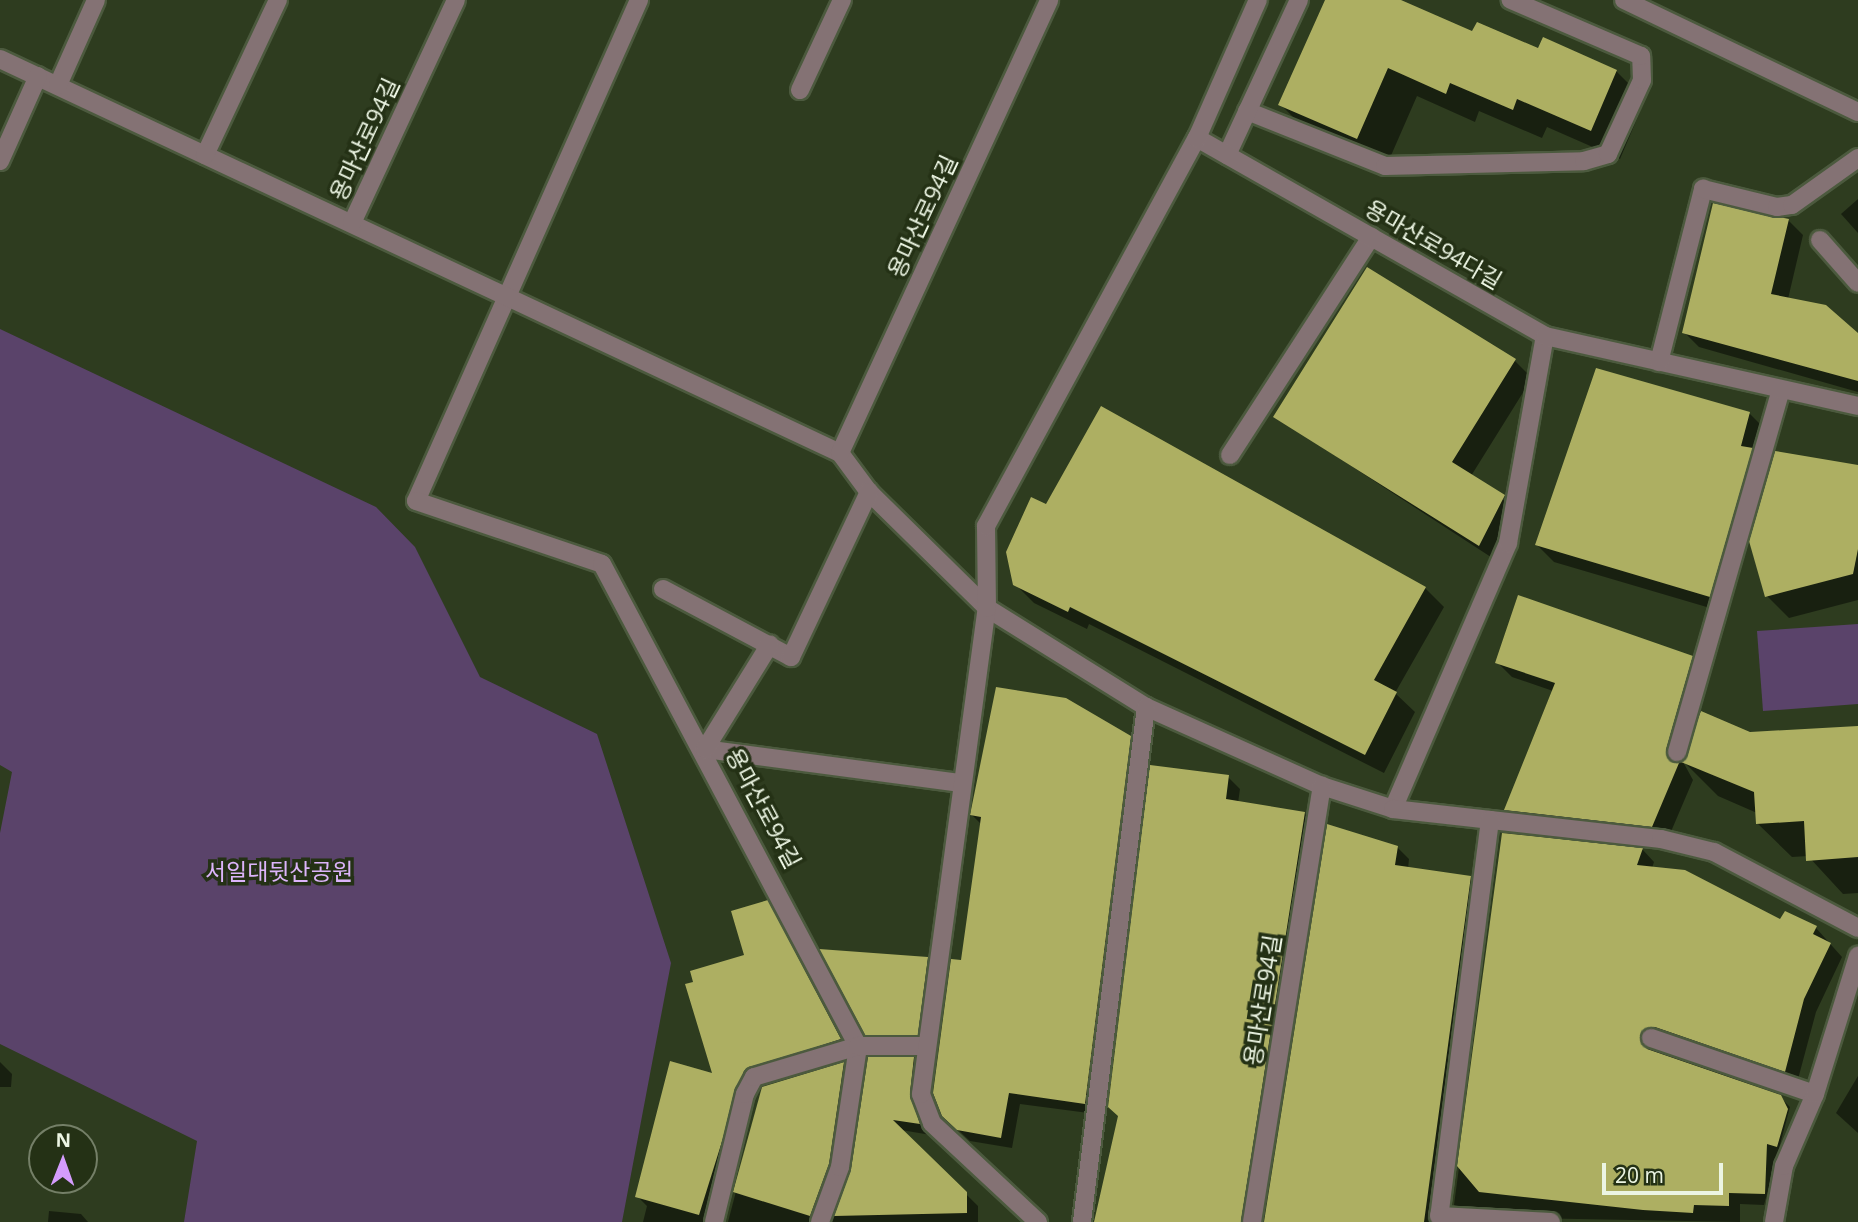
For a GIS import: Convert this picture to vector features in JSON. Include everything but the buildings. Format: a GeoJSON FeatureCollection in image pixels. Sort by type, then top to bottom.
{"type":"FeatureCollection","features":[{"type":"Feature","properties":{"kind":"street"},"geometry":{"type":"LineString","coordinates":[[58,85],[96,0]]}},
{"type":"Feature","properties":{"kind":"street"},"geometry":{"type":"LineString","coordinates":[[205,155],[278,0]]}},
{"type":"Feature","properties":{"kind":"street","name":"용마산로94길"},"geometry":{"type":"LineString","coordinates":[[352,223],[456,0]]}},
{"type":"Feature","properties":{"kind":"street"},"geometry":{"type":"LineString","coordinates":[[639,0],[511,297],[416,501],[602,564],[705,749],[769,644]]}},
{"type":"Feature","properties":{"kind":"street"},"geometry":{"type":"LineString","coordinates":[[800,90],[842,0]]}},
{"type":"Feature","properties":{"kind":"street","name":"용마산로94길"},"geometry":{"type":"LineString","coordinates":[[840,453],[1049,0]]}},
{"type":"Feature","properties":{"kind":"street"},"geometry":{"type":"LineString","coordinates":[[1038,1222],[932,1123],[921,1094],[924,1046],[960,783],[988,608],[983,546],[995,508],[1197,138],[1258,0]]}},
{"type":"Feature","properties":{"kind":"street"},"geometry":{"type":"LineString","coordinates":[[1227,155],[1299,0]]}},
{"type":"Feature","properties":{"kind":"street"},"geometry":{"type":"LineString","coordinates":[[1247,111],[1385,166],[1584,161],[1608,154],[1642,80],[1640,56],[1511,0]]}},
{"type":"Feature","properties":{"kind":"street"},"geometry":{"type":"LineString","coordinates":[[1624,0],[1858,112]]}},
{"type":"Feature","properties":{"kind":"street","name":"용마산로94길"},"geometry":{"type":"LineString","coordinates":[[0,58],[840,453],[869,492],[988,608],[1146,707],[1322,786],[1394,809],[1686,844],[1858,928]]}},
{"type":"Feature","properties":{"kind":"street"},"geometry":{"type":"LineString","coordinates":[[0,161],[38,76]]}},
{"type":"Feature","properties":{"kind":"street","name":"용마산로94다길"},"geometry":{"type":"LineString","coordinates":[[1197,138],[1545,335],[1780,393],[1858,406]]}},
{"type":"Feature","properties":{"kind":"street"},"geometry":{"type":"LineString","coordinates":[[1659,362],[1703,189],[1791,205],[1858,158]]}},
{"type":"Feature","properties":{"kind":"street"},"geometry":{"type":"LineString","coordinates":[[1230,455],[1371,237]]}},
{"type":"Feature","properties":{"kind":"street"},"geometry":{"type":"LineString","coordinates":[[1820,240],[1858,283]]}},
{"type":"Feature","properties":{"kind":"street"},"geometry":{"type":"LineString","coordinates":[[1394,809],[1511,533],[1545,335]]}},
{"type":"Feature","properties":{"kind":"street"},"geometry":{"type":"LineString","coordinates":[[1676,752],[1780,393]]}},
{"type":"Feature","properties":{"kind":"street"},"geometry":{"type":"LineString","coordinates":[[663,589],[791,657],[869,492]]}},
{"type":"Feature","properties":{"kind":"street"},"geometry":{"type":"LineString","coordinates":[[1082,1222],[1146,707]]}},
{"type":"Feature","properties":{"kind":"street","name":"용마산로94길"},"geometry":{"type":"LineString","coordinates":[[705,749],[960,783]]}},
{"type":"Feature","properties":{"kind":"street","name":"용마산로94길"},"geometry":{"type":"LineString","coordinates":[[705,749],[858,1046]]}},
{"type":"Feature","properties":{"kind":"street","name":"용마산로94길"},"geometry":{"type":"LineString","coordinates":[[1252,1222],[1322,786]]}},
{"type":"Feature","properties":{"kind":"street"},"geometry":{"type":"LineString","coordinates":[[1490,820],[1438,1219],[1551,1222]]}},
{"type":"Feature","properties":{"kind":"street"},"geometry":{"type":"LineString","coordinates":[[1774,1222],[1784,1166],[1815,1094],[1858,956]]}},
{"type":"Feature","properties":{"kind":"street"},"geometry":{"type":"LineString","coordinates":[[1651,1038],[1815,1094]]}},
{"type":"Feature","properties":{"kind":"street"},"geometry":{"type":"LineString","coordinates":[[714,1222],[751,1080],[858,1046],[924,1046]]}},
{"type":"Feature","properties":{"kind":"street"},"geometry":{"type":"LineString","coordinates":[[820,1222],[840,1167],[858,1046]]}},
{"type":"Feature","properties":{"kind":"green space","name":"서일대뒷산공원"},"geometry":{"type":"Polygon","coordinates":[[[0,329],[376,507],[415,547],[480,677],[597,734],[671,963],[622,1222],[184,1222],[197,1141],[0,1044],[0,833],[12,772],[0,765],[0,329]]]}},
{"type":"Feature","properties":{"kind":"green space"},"geometry":{"type":"Polygon","coordinates":[[[1858,624],[1858,704],[1763,711],[1757,631],[1858,624]]]}}]}
